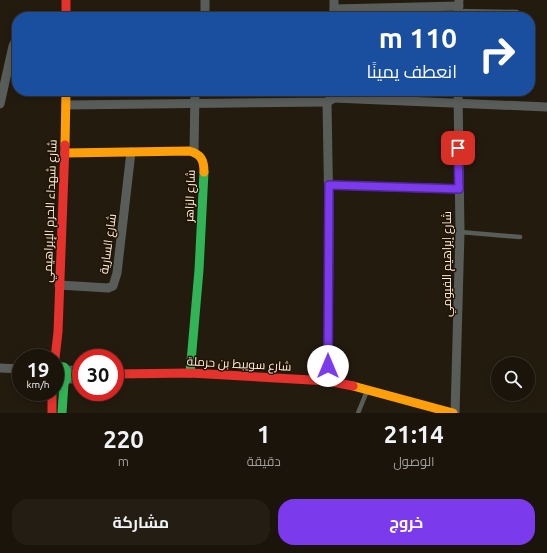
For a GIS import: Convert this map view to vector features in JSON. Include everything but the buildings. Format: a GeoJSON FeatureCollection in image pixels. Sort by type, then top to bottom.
{"type":"FeatureCollection","features":[{"type":"Feature","properties":{"kind":"street"},"geometry":{"type":"LineString","coordinates":[[66,0],[66,12]]}},
{"type":"Feature","properties":{"kind":"street"},"geometry":{"type":"LineString","coordinates":[[205,0],[205,12]]}},
{"type":"Feature","properties":{"kind":"street"},"geometry":{"type":"LineString","coordinates":[[334,9],[458,8]]}},
{"type":"Feature","properties":{"kind":"street"},"geometry":{"type":"LineString","coordinates":[[0,104],[12,50]]}},
{"type":"Feature","properties":{"kind":"street","name":"شارع شهداء الحرم الإبراهيمي"},"geometry":{"type":"LineString","coordinates":[[55,349],[58,332],[66,96]]}},
{"type":"Feature","properties":{"kind":"street"},"geometry":{"type":"LineString","coordinates":[[65,153],[194,152],[195,96]]}},
{"type":"Feature","properties":{"kind":"street","name":"شارع إبراهيم الفيومي"},"geometry":{"type":"LineString","coordinates":[[454,413],[460,232],[458,96]]}},
{"type":"Feature","properties":{"kind":"street"},"geometry":{"type":"LineString","coordinates":[[66,105],[195,104],[331,97],[547,107]]}},
{"type":"Feature","properties":{"kind":"street"},"geometry":{"type":"LineString","coordinates":[[328,381],[331,97]]}},
{"type":"Feature","properties":{"kind":"street","name":"شارع السارية"},"geometry":{"type":"LineString","coordinates":[[59,285],[108,288],[113,286],[117,273],[131,152]]}},
{"type":"Feature","properties":{"kind":"street","name":"شارع الزاهر"},"geometry":{"type":"LineString","coordinates":[[190,373],[199,270],[204,165],[202,158],[194,152]]}},
{"type":"Feature","properties":{"kind":"street"},"geometry":{"type":"LineString","coordinates":[[329,185],[459,189]]}},
{"type":"Feature","properties":{"kind":"street","name":"شارع شهداء الحرم الإبراهيمي"},"geometry":{"type":"LineString","coordinates":[[58,332],[62,349]]}},
{"type":"Feature","properties":{"kind":"street"},"geometry":{"type":"LineString","coordinates":[[0,368],[12,369]]}},
{"type":"Feature","properties":{"kind":"street","name":"شارع سويبط بن حرملة"},"geometry":{"type":"LineString","coordinates":[[124,374],[190,373],[328,381],[454,413]]}},
{"type":"Feature","properties":{"kind":"street"},"geometry":{"type":"LineString","coordinates":[[52,401],[52,413]]}},
{"type":"Feature","properties":{"kind":"street","name":"شارع شهداء الحرم الإبراهيمي"},"geometry":{"type":"LineString","coordinates":[[62,401],[62,413]]}},
{"type":"Feature","properties":{"kind":"lane"},"geometry":{"type":"LineString","coordinates":[[458,8],[517,12]]}},
{"type":"Feature","properties":{"kind":"lane"},"geometry":{"type":"LineString","coordinates":[[460,232],[520,237]]}},
{"type":"Feature","properties":{"kind":"lane"},"geometry":{"type":"LineString","coordinates":[[358,413],[368,390]]}},
{"type":"Feature","properties":{"kind":"traffic: fast"},"geometry":{"type":"LineString","coordinates":[[190,373],[199,270],[204,172]]}},
{"type":"Feature","properties":{"kind":"traffic: fast"},"geometry":{"type":"LineString","coordinates":[[64,367],[69,375],[64,383]]}},
{"type":"Feature","properties":{"kind":"traffic: fast"},"geometry":{"type":"LineString","coordinates":[[62,413],[63,401]]}},
{"type":"Feature","properties":{"kind":"traffic: slow"},"geometry":{"type":"LineString","coordinates":[[65,145],[66,96]]}},
{"type":"Feature","properties":{"kind":"traffic: slow"},"geometry":{"type":"LineString","coordinates":[[65,153],[189,151],[201,158],[204,172]]}},
{"type":"Feature","properties":{"kind":"traffic: slow"},"geometry":{"type":"LineString","coordinates":[[353,386],[453,413]]}},
{"type":"Feature","properties":{"kind":"traffic: jam"},"geometry":{"type":"LineString","coordinates":[[66,0],[66,12]]}},
{"type":"Feature","properties":{"kind":"traffic: jam"},"geometry":{"type":"LineString","coordinates":[[56,349],[58,332],[65,145]]}},
{"type":"Feature","properties":{"kind":"traffic: jam"},"geometry":{"type":"LineString","coordinates":[[124,374],[190,373],[328,381],[353,386]]}},
{"type":"Feature","properties":{"kind":"traffic: jam"},"geometry":{"type":"LineString","coordinates":[[52,401],[52,413]]}},
{"type":"Feature","properties":{"kind":"route"},"geometry":{"type":"LineString","coordinates":[[328,366],[329,185],[459,189],[458,148]]}}]}
